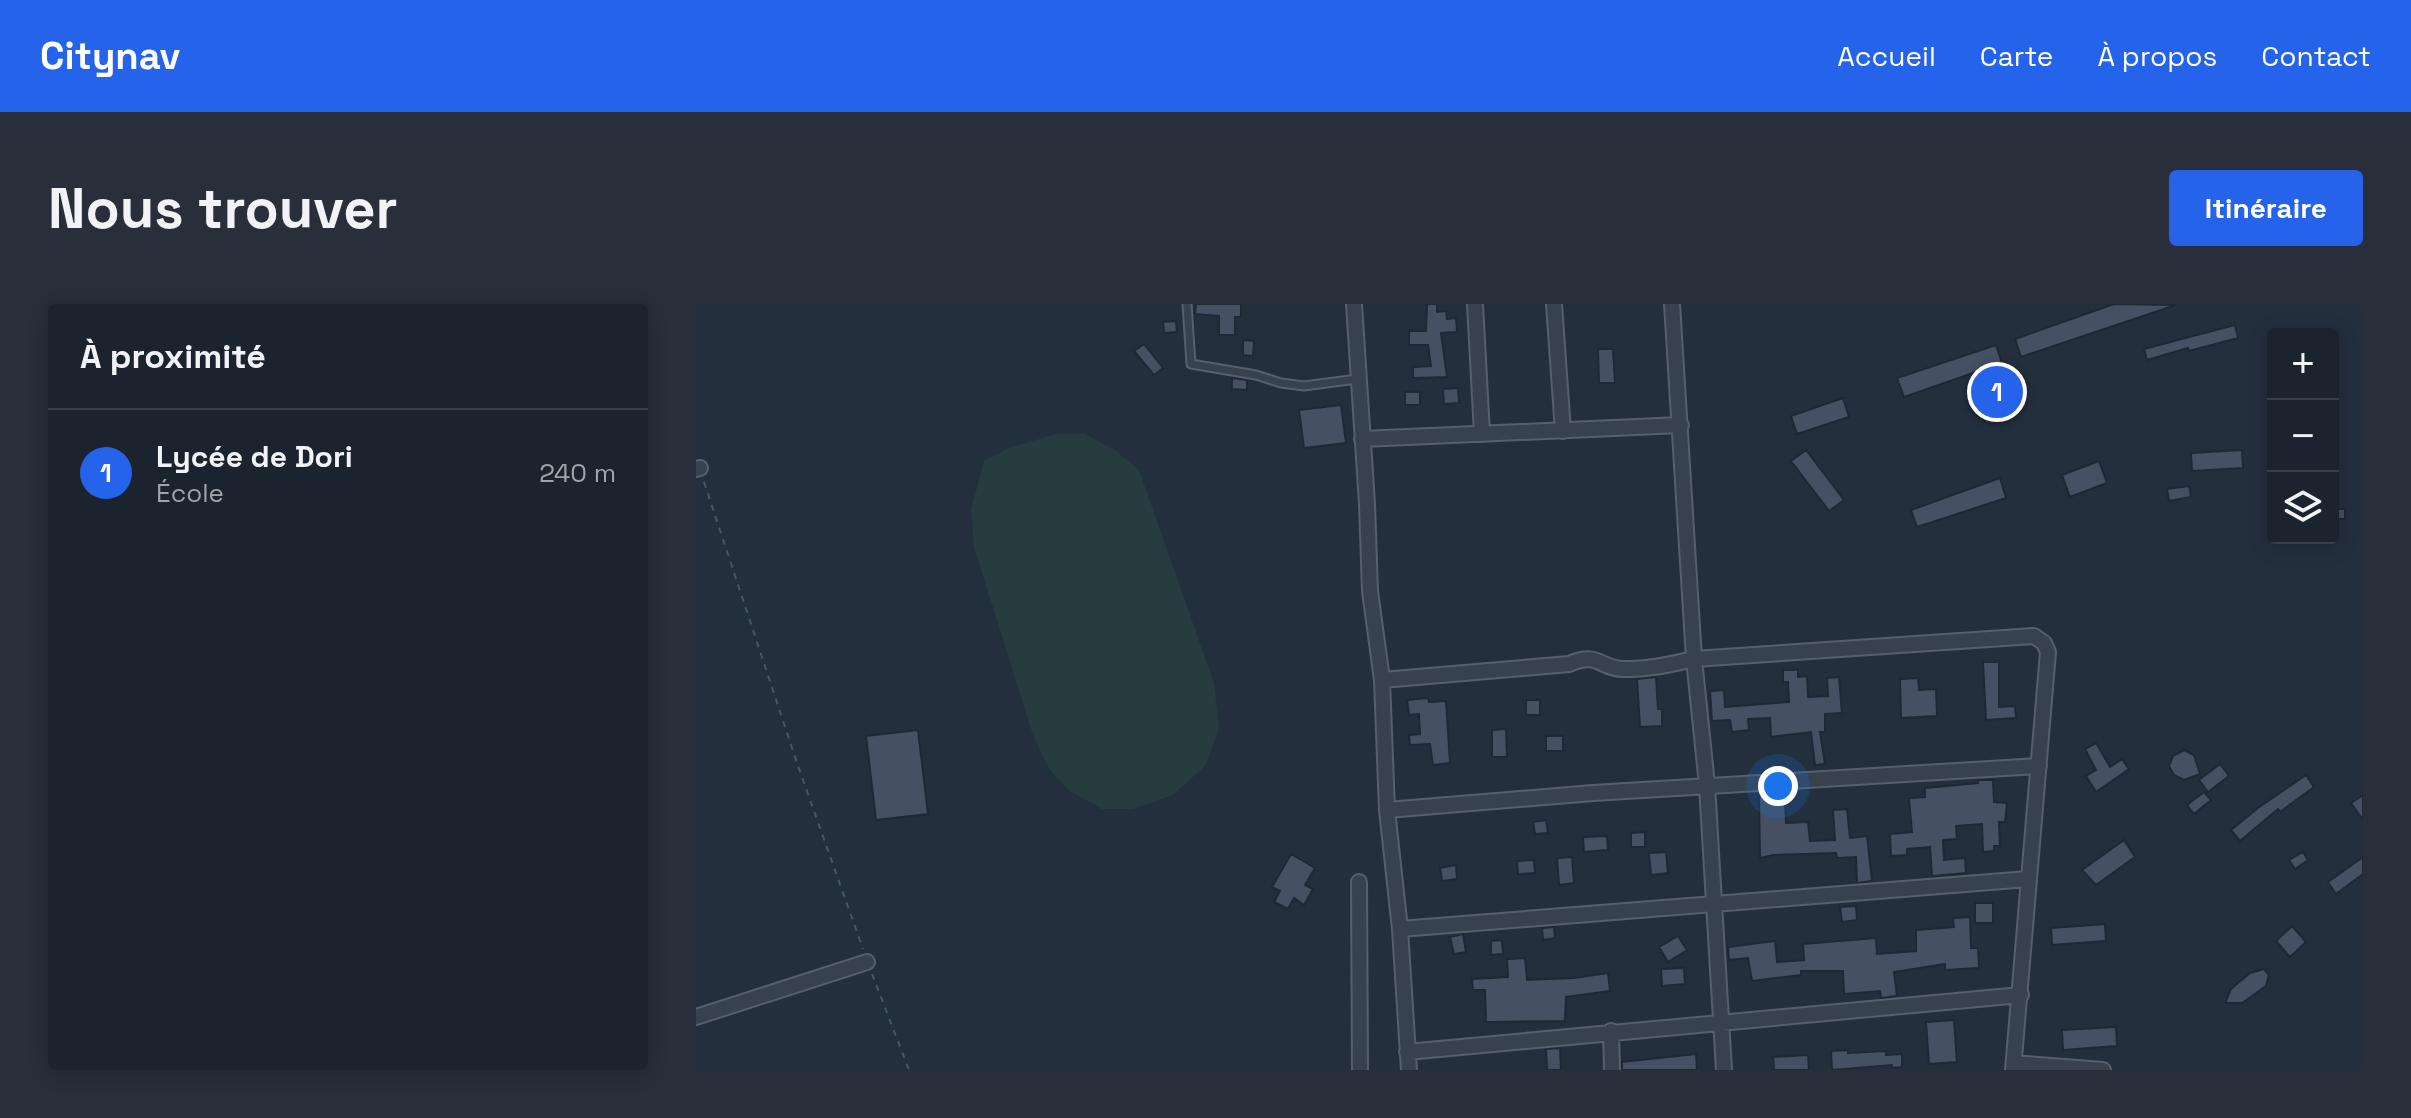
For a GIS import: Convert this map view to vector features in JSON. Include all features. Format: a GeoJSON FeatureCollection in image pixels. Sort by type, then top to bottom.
{"type":"FeatureCollection","features":[{"type":"Feature","properties":{"kind":"street"},"geometry":{"type":"LineString","coordinates":[[1354,304],[1370,591],[1382,680],[1387,810],[1400,929],[1409,1070]]}},
{"type":"Feature","properties":{"kind":"street"},"geometry":{"type":"LineString","coordinates":[[1475,304],[1482,434]]}},
{"type":"Feature","properties":{"kind":"street"},"geometry":{"type":"LineString","coordinates":[[1554,304],[1563,431]]}},
{"type":"Feature","properties":{"kind":"street"},"geometry":{"type":"LineString","coordinates":[[1672,304],[1724,1070]]}},
{"type":"Feature","properties":{"kind":"street"},"geometry":{"type":"LineString","coordinates":[[1362,439],[1681,425]]}},
{"type":"Feature","properties":{"kind":"street"},"geometry":{"type":"LineString","coordinates":[[1382,680],[1569,664],[1591,658],[1619,669],[1653,668],[1694,659],[2034,636],[2044,643],[2048,652],[2014,1066],[2103,1070]]}},
{"type":"Feature","properties":{"kind":"street"},"geometry":{"type":"LineString","coordinates":[[1387,810],[1707,785],[2039,766]]}},
{"type":"Feature","properties":{"kind":"street"},"geometry":{"type":"LineString","coordinates":[[1400,929],[2028,879]]}},
{"type":"Feature","properties":{"kind":"street"},"geometry":{"type":"LineString","coordinates":[[1359,882],[1360,1070]]}},
{"type":"Feature","properties":{"kind":"street"},"geometry":{"type":"LineString","coordinates":[[696,1017],[867,962]]}},
{"type":"Feature","properties":{"kind":"street"},"geometry":{"type":"LineString","coordinates":[[1407,1052],[2021,995]]}},
{"type":"Feature","properties":{"kind":"street"},"geometry":{"type":"LineString","coordinates":[[1611,1031],[1612,1070]]}},
{"type":"Feature","properties":{"kind":"lane"},"geometry":{"type":"LineString","coordinates":[[1187,304],[1191,364],[1304,386],[1357,379]]}},
{"type":"Feature","properties":{"kind":"path"},"geometry":{"type":"LineString","coordinates":[[698,469],[798,766],[867,962],[909,1070]]}},
{"type":"Feature","properties":{"kind":"green space"},"geometry":{"type":"Polygon","coordinates":[[[1056,434],[1085,434],[1116,451],[1139,470],[1214,683],[1219,728],[1206,765],[1173,795],[1133,809],[1102,809],[1070,791],[1049,769],[1033,735],[974,547],[971,510],[984,461],[1009,448],[1056,434]]]}},
{"type":"Feature","properties":{"kind":"building"},"geometry":{"type":"Polygon","coordinates":[[[1196,304],[1241,304],[1241,317],[1235,317],[1235,335],[1219,335],[1219,316],[1195,314],[1196,304]]]}},
{"type":"Feature","properties":{"kind":"building"},"geometry":{"type":"Polygon","coordinates":[[[1427,304],[1437,304],[1437,312],[1446,311],[1447,319],[1456,318],[1457,332],[1441,333],[1447,377],[1413,378],[1413,367],[1431,366],[1428,345],[1409,345],[1409,331],[1426,331],[1427,304]]]}},
{"type":"Feature","properties":{"kind":"building"},"geometry":{"type":"Polygon","coordinates":[[[2114,304],[2176,305],[2021,357],[2015,339],[2114,304]]]}},
{"type":"Feature","properties":{"kind":"building"},"geometry":{"type":"Polygon","coordinates":[[[1176,321],[1177,332],[1164,333],[1163,322],[1176,321]]]}},
{"type":"Feature","properties":{"kind":"building"},"geometry":{"type":"Polygon","coordinates":[[[2235,325],[2238,338],[2147,360],[2144,349],[2235,325]]]}},
{"type":"Feature","properties":{"kind":"building"},"geometry":{"type":"Polygon","coordinates":[[[1243,340],[1254,341],[1253,356],[1243,355],[1243,340]]]}},
{"type":"Feature","properties":{"kind":"building"},"geometry":{"type":"Polygon","coordinates":[[[1144,344],[1163,368],[1154,375],[1134,351],[1144,344]]]}},
{"type":"Feature","properties":{"kind":"building"},"geometry":{"type":"Polygon","coordinates":[[[1996,345],[2002,363],[1904,397],[1897,378],[1996,345]]]}},
{"type":"Feature","properties":{"kind":"building"},"geometry":{"type":"Polygon","coordinates":[[[1598,349],[1613,349],[1615,383],[1599,383],[1598,349]]]}},
{"type":"Feature","properties":{"kind":"building"},"geometry":{"type":"Polygon","coordinates":[[[1232,378],[1247,380],[1247,390],[1232,389],[1232,378]]]}},
{"type":"Feature","properties":{"kind":"building"},"geometry":{"type":"Polygon","coordinates":[[[1458,388],[1459,403],[1444,404],[1443,389],[1458,388]]]}},
{"type":"Feature","properties":{"kind":"building"},"geometry":{"type":"Polygon","coordinates":[[[1405,392],[1420,392],[1420,405],[1405,405],[1405,392]]]}},
{"type":"Feature","properties":{"kind":"building"},"geometry":{"type":"Polygon","coordinates":[[[1843,398],[1849,417],[1797,434],[1791,416],[1843,398]]]}},
{"type":"Feature","properties":{"kind":"building"},"geometry":{"type":"Polygon","coordinates":[[[1341,405],[1346,443],[1304,448],[1299,410],[1341,405]]]}},
{"type":"Feature","properties":{"kind":"building"},"geometry":{"type":"Polygon","coordinates":[[[1806,450],[1844,500],[1829,511],[1791,461],[1806,450]]]}},
{"type":"Feature","properties":{"kind":"building"},"geometry":{"type":"Polygon","coordinates":[[[2242,450],[2243,468],[2192,471],[2191,453],[2242,450]]]}},
{"type":"Feature","properties":{"kind":"building"},"geometry":{"type":"Polygon","coordinates":[[[2099,461],[2107,483],[2070,497],[2062,475],[2099,461]]]}},
{"type":"Feature","properties":{"kind":"building"},"geometry":{"type":"Polygon","coordinates":[[[2000,478],[2006,498],[1917,527],[1911,510],[2000,478]]]}},
{"type":"Feature","properties":{"kind":"building"},"geometry":{"type":"Polygon","coordinates":[[[2189,486],[2191,497],[2169,501],[2167,489],[2189,486]]]}},
{"type":"Feature","properties":{"kind":"building"},"geometry":{"type":"Polygon","coordinates":[[[2339,509],[2345,509],[2345,519],[2339,519],[2339,509]]]}},
{"type":"Feature","properties":{"kind":"building"},"geometry":{"type":"Polygon","coordinates":[[[1983,662],[1999,662],[1999,707],[2015,706],[2016,718],[1986,720],[1983,662]]]}},
{"type":"Feature","properties":{"kind":"building"},"geometry":{"type":"Polygon","coordinates":[[[1783,670],[1798,670],[1798,677],[1807,676],[1808,697],[1828,696],[1827,678],[1839,677],[1842,713],[1825,714],[1825,732],[1820,732],[1825,764],[1815,765],[1811,732],[1771,737],[1770,718],[1748,719],[1749,730],[1732,732],[1730,720],[1712,721],[1710,691],[1724,690],[1725,707],[1789,702],[1788,682],[1783,682],[1783,670]]]}},
{"type":"Feature","properties":{"kind":"building"},"geometry":{"type":"Polygon","coordinates":[[[1656,677],[1662,726],[1640,727],[1637,679],[1656,677]]]}},
{"type":"Feature","properties":{"kind":"building"},"geometry":{"type":"Polygon","coordinates":[[[1918,678],[1919,690],[1936,689],[1937,716],[1901,718],[1900,679],[1918,678]]]}},
{"type":"Feature","properties":{"kind":"building"},"geometry":{"type":"Polygon","coordinates":[[[1428,698],[1429,702],[1446,701],[1450,763],[1433,765],[1430,744],[1410,745],[1409,735],[1420,734],[1419,714],[1409,715],[1407,700],[1428,698]]]}},
{"type":"Feature","properties":{"kind":"building"},"geometry":{"type":"Polygon","coordinates":[[[1526,700],[1540,700],[1540,715],[1526,715],[1526,700]]]}},
{"type":"Feature","properties":{"kind":"building"},"geometry":{"type":"Polygon","coordinates":[[[1506,729],[1507,757],[1492,757],[1492,730],[1506,729]]]}},
{"type":"Feature","properties":{"kind":"building"},"geometry":{"type":"Polygon","coordinates":[[[918,730],[928,814],[876,820],[866,736],[918,730]]]}},
{"type":"Feature","properties":{"kind":"building"},"geometry":{"type":"Polygon","coordinates":[[[1546,736],[1563,736],[1563,751],[1546,751],[1546,736]]]}},
{"type":"Feature","properties":{"kind":"building"},"geometry":{"type":"Polygon","coordinates":[[[2096,743],[2110,767],[2122,759],[2129,769],[2096,792],[2086,776],[2096,770],[2085,749],[2096,743]]]}},
{"type":"Feature","properties":{"kind":"building"},"geometry":{"type":"Polygon","coordinates":[[[2184,750],[2194,755],[2200,774],[2184,780],[2174,775],[2169,766],[2173,756],[2184,750]]]}},
{"type":"Feature","properties":{"kind":"building"},"geometry":{"type":"Polygon","coordinates":[[[2220,764],[2229,776],[2208,792],[2199,780],[2220,764]]]}},
{"type":"Feature","properties":{"kind":"building"},"geometry":{"type":"Polygon","coordinates":[[[2306,775],[2314,787],[2280,812],[2278,809],[2240,841],[2231,830],[2306,775]]]}},
{"type":"Feature","properties":{"kind":"building"},"geometry":{"type":"Polygon","coordinates":[[[1978,780],[1993,780],[1994,802],[2007,803],[2005,822],[1999,822],[2000,846],[1994,846],[1994,851],[1983,852],[1982,824],[1956,826],[1957,839],[1943,840],[1944,860],[1965,858],[1966,873],[1932,876],[1930,847],[1907,849],[1907,855],[1891,856],[1890,834],[1912,832],[1909,798],[1925,797],[1925,788],[1978,783],[1978,780]]]}},
{"type":"Feature","properties":{"kind":"building"},"geometry":{"type":"Polygon","coordinates":[[[2204,792],[2211,800],[2194,814],[2187,805],[2204,792]]]}},
{"type":"Feature","properties":{"kind":"building"},"geometry":{"type":"Polygon","coordinates":[[[2363,795],[2363,820],[2351,803],[2363,795]]]}},
{"type":"Feature","properties":{"kind":"building"},"geometry":{"type":"Polygon","coordinates":[[[1759,796],[1785,796],[1786,823],[1808,822],[1810,841],[1835,840],[1833,810],[1847,809],[1850,838],[1867,836],[1872,881],[1857,883],[1856,857],[1837,858],[1836,853],[1760,858],[1759,796]]]}},
{"type":"Feature","properties":{"kind":"building"},"geometry":{"type":"Polygon","coordinates":[[[1546,820],[1548,833],[1535,834],[1533,822],[1546,820]]]}},
{"type":"Feature","properties":{"kind":"building"},"geometry":{"type":"Polygon","coordinates":[[[1645,832],[1645,847],[1631,847],[1631,833],[1645,832]]]}},
{"type":"Feature","properties":{"kind":"building"},"geometry":{"type":"Polygon","coordinates":[[[1607,836],[1608,850],[1584,852],[1583,837],[1607,836]]]}},
{"type":"Feature","properties":{"kind":"building"},"geometry":{"type":"Polygon","coordinates":[[[2124,840],[2135,857],[2096,885],[2082,870],[2124,840]]]}},
{"type":"Feature","properties":{"kind":"building"},"geometry":{"type":"Polygon","coordinates":[[[1666,852],[1668,873],[1651,875],[1649,853],[1666,852]]]}},
{"type":"Feature","properties":{"kind":"building"},"geometry":{"type":"Polygon","coordinates":[[[2303,852],[2308,860],[2295,869],[2289,860],[2303,852]]]}},
{"type":"Feature","properties":{"kind":"building"},"geometry":{"type":"Polygon","coordinates":[[[1291,854],[1315,868],[1305,885],[1313,889],[1304,905],[1294,898],[1288,909],[1274,902],[1280,891],[1272,887],[1291,854]]]}},
{"type":"Feature","properties":{"kind":"building"},"geometry":{"type":"Polygon","coordinates":[[[1572,857],[1574,883],[1559,885],[1557,858],[1572,857]]]}},
{"type":"Feature","properties":{"kind":"building"},"geometry":{"type":"Polygon","coordinates":[[[2363,857],[2363,874],[2336,894],[2328,882],[2363,857]]]}},
{"type":"Feature","properties":{"kind":"building"},"geometry":{"type":"Polygon","coordinates":[[[1534,860],[1535,873],[1518,874],[1517,861],[1534,860]]]}},
{"type":"Feature","properties":{"kind":"building"},"geometry":{"type":"Polygon","coordinates":[[[1456,865],[1457,879],[1442,881],[1440,868],[1456,865]]]}},
{"type":"Feature","properties":{"kind":"building"},"geometry":{"type":"Polygon","coordinates":[[[1975,903],[1993,903],[1993,923],[1975,923],[1975,903]]]}},
{"type":"Feature","properties":{"kind":"building"},"geometry":{"type":"Polygon","coordinates":[[[1856,906],[1857,920],[1842,922],[1840,907],[1856,906]]]}},
{"type":"Feature","properties":{"kind":"building"},"geometry":{"type":"Polygon","coordinates":[[[1970,917],[1971,948],[1978,948],[1979,968],[1945,970],[1945,964],[1894,972],[1897,996],[1881,998],[1880,991],[1844,994],[1843,971],[1801,971],[1801,975],[1752,981],[1748,958],[1729,960],[1728,947],[1775,941],[1777,962],[1804,960],[1803,944],[1876,938],[1877,954],[1916,951],[1916,930],[1954,927],[1953,918],[1970,917]]]}},
{"type":"Feature","properties":{"kind":"building"},"geometry":{"type":"Polygon","coordinates":[[[2105,924],[2106,941],[2052,945],[2051,928],[2105,924]]]}},
{"type":"Feature","properties":{"kind":"building"},"geometry":{"type":"Polygon","coordinates":[[[2292,926],[2306,942],[2290,957],[2276,941],[2292,926]]]}},
{"type":"Feature","properties":{"kind":"building"},"geometry":{"type":"Polygon","coordinates":[[[1554,927],[1555,938],[1543,940],[1542,928],[1554,927]]]}},
{"type":"Feature","properties":{"kind":"building"},"geometry":{"type":"Polygon","coordinates":[[[1463,934],[1466,952],[1454,954],[1450,937],[1463,934]]]}},
{"type":"Feature","properties":{"kind":"building"},"geometry":{"type":"Polygon","coordinates":[[[1678,936],[1687,950],[1668,962],[1659,947],[1678,936]]]}},
{"type":"Feature","properties":{"kind":"building"},"geometry":{"type":"Polygon","coordinates":[[[1502,940],[1503,954],[1491,955],[1491,941],[1502,940]]]}},
{"type":"Feature","properties":{"kind":"building"},"geometry":{"type":"Polygon","coordinates":[[[1525,958],[1527,980],[1608,973],[1610,991],[1566,997],[1565,1021],[1486,1022],[1485,990],[1473,990],[1472,979],[1508,977],[1507,959],[1525,958]]]}},
{"type":"Feature","properties":{"kind":"building"},"geometry":{"type":"Polygon","coordinates":[[[1684,968],[1685,984],[1662,986],[1661,969],[1684,968]]]}},
{"type":"Feature","properties":{"kind":"building"},"geometry":{"type":"Polygon","coordinates":[[[2264,969],[2269,975],[2266,986],[2242,1003],[2225,1003],[2231,989],[2250,973],[2264,969]]]}},
{"type":"Feature","properties":{"kind":"building"},"geometry":{"type":"Polygon","coordinates":[[[1954,1020],[1957,1062],[1929,1064],[1926,1022],[1954,1020]]]}},
{"type":"Feature","properties":{"kind":"building"},"geometry":{"type":"Polygon","coordinates":[[[2116,1027],[2117,1046],[2063,1050],[2062,1030],[2116,1027]]]}},
{"type":"Feature","properties":{"kind":"building"},"geometry":{"type":"Polygon","coordinates":[[[1560,1048],[1561,1070],[1547,1070],[1546,1049],[1560,1048]]]}},
{"type":"Feature","properties":{"kind":"building"},"geometry":{"type":"Polygon","coordinates":[[[1848,1050],[1848,1053],[1886,1051],[1886,1055],[1902,1054],[1902,1067],[1892,1068],[1892,1065],[1832,1070],[1831,1051],[1848,1050]]]}},
{"type":"Feature","properties":{"kind":"building"},"geometry":{"type":"Polygon","coordinates":[[[1696,1054],[1697,1070],[1622,1070],[1622,1062],[1696,1054]]]}},
{"type":"Feature","properties":{"kind":"building"},"geometry":{"type":"Polygon","coordinates":[[[1808,1055],[1809,1070],[1774,1070],[1773,1057],[1808,1055]]]}},
{"type":"Feature","properties":{"kind":"place","name":"Lycée de Dori"},"geometry":{"type":"Point","coordinates":[1997,392]}}]}
